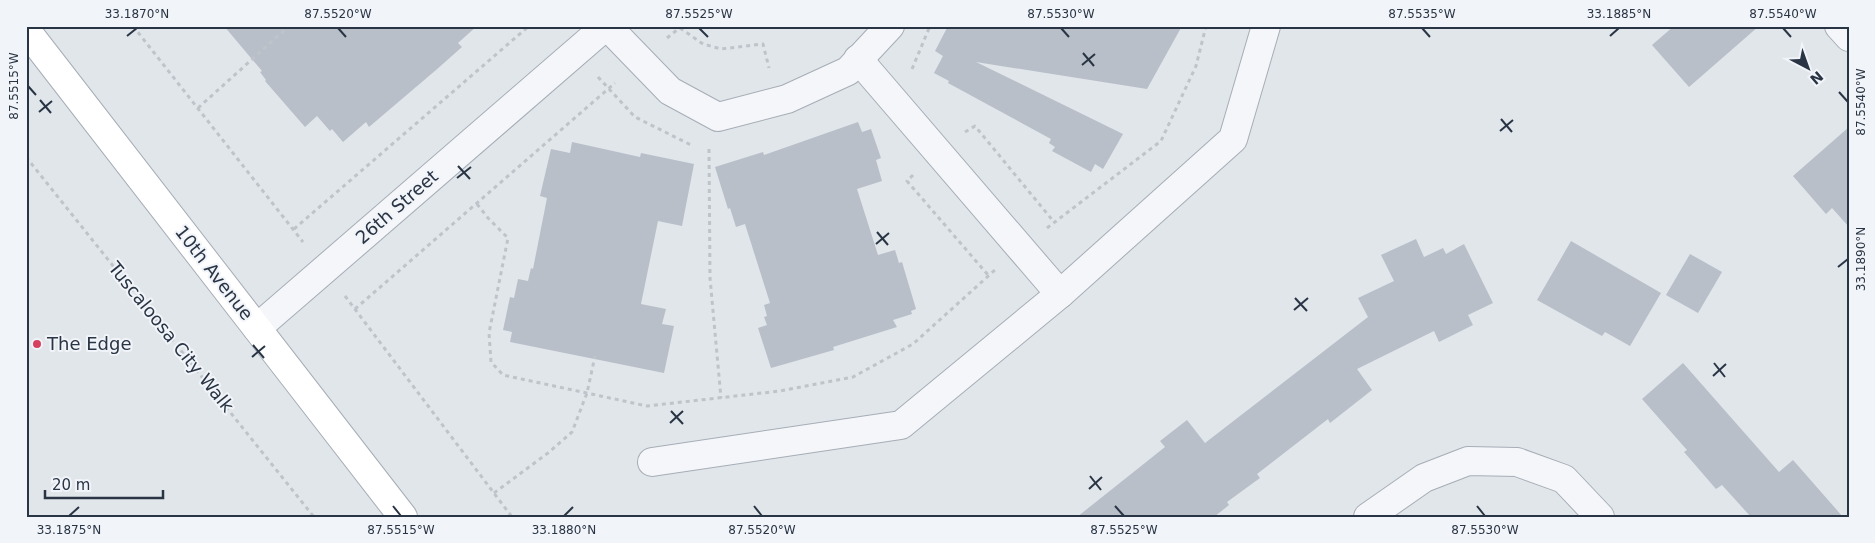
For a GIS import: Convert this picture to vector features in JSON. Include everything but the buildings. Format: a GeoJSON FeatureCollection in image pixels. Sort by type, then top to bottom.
{"type":"FeatureCollection","features":[{"type":"Feature","properties":{"kind":"main road","name":"10th Avenue"},"geometry":{"type":"LineString","coordinates":[[26,30],[402,517]]}},
{"type":"Feature","properties":{"kind":"street","name":"26th Street"},"geometry":{"type":"LineString","coordinates":[[257,328],[606,26]]}},
{"type":"Feature","properties":{"kind":"street"},"geometry":{"type":"LineString","coordinates":[[606,26],[670,91],[718,117],[787,99],[848,71],[890,26]]}},
{"type":"Feature","properties":{"kind":"street"},"geometry":{"type":"LineString","coordinates":[[652,462],[901,425],[1060,294],[1233,139],[1266,26]]}},
{"type":"Feature","properties":{"kind":"street"},"geometry":{"type":"LineString","coordinates":[[1839,26],[1849,37]]}},
{"type":"Feature","properties":{"kind":"street"},"geometry":{"type":"LineString","coordinates":[[858,59],[1060,294]]}},
{"type":"Feature","properties":{"kind":"street"},"geometry":{"type":"LineString","coordinates":[[1368,517],[1424,478],[1468,460],[1517,462],[1564,478],[1600,517]]}},
{"type":"Feature","properties":{"kind":"path"},"geometry":{"type":"LineString","coordinates":[[198,108],[289,26]]}},
{"type":"Feature","properties":{"kind":"path"},"geometry":{"type":"LineString","coordinates":[[294,229],[529,26]]}},
{"type":"Feature","properties":{"kind":"path"},"geometry":{"type":"LineString","coordinates":[[911,72],[930,26]]}},
{"type":"Feature","properties":{"kind":"path"},"geometry":{"type":"LineString","coordinates":[[477,204],[508,238],[489,333],[491,362],[503,376],[588,392],[646,406],[780,391],[853,377],[913,344],[988,275],[1161,141],[1196,66],[1206,26]]}},
{"type":"Feature","properties":{"kind":"path"},"geometry":{"type":"LineString","coordinates":[[355,309],[640,60],[681,27],[703,44],[721,49],[763,44],[771,73]]}},
{"type":"Feature","properties":{"kind":"path"},"geometry":{"type":"LineString","coordinates":[[575,53],[610,88],[635,117],[689,144],[696,144]]}},
{"type":"Feature","properties":{"kind":"path"},"geometry":{"type":"LineString","coordinates":[[960,136],[975,126],[1054,222]]}},
{"type":"Feature","properties":{"kind":"path"},"geometry":{"type":"LineString","coordinates":[[710,145],[710,278],[721,398]]}},
{"type":"Feature","properties":{"kind":"path","name":"Tuscaloosa City Walk"},"geometry":{"type":"LineString","coordinates":[[26,157],[314,517]]}},
{"type":"Feature","properties":{"kind":"path"},"geometry":{"type":"LineString","coordinates":[[916,171],[908,180],[988,275]]}},
{"type":"Feature","properties":{"kind":"path"},"geometry":{"type":"LineString","coordinates":[[494,493],[548,454],[572,432],[588,392],[595,356]]}},
{"type":"Feature","properties":{"kind":"place","name":"The Edge"},"geometry":{"type":"Point","coordinates":[37,344]}}]}
